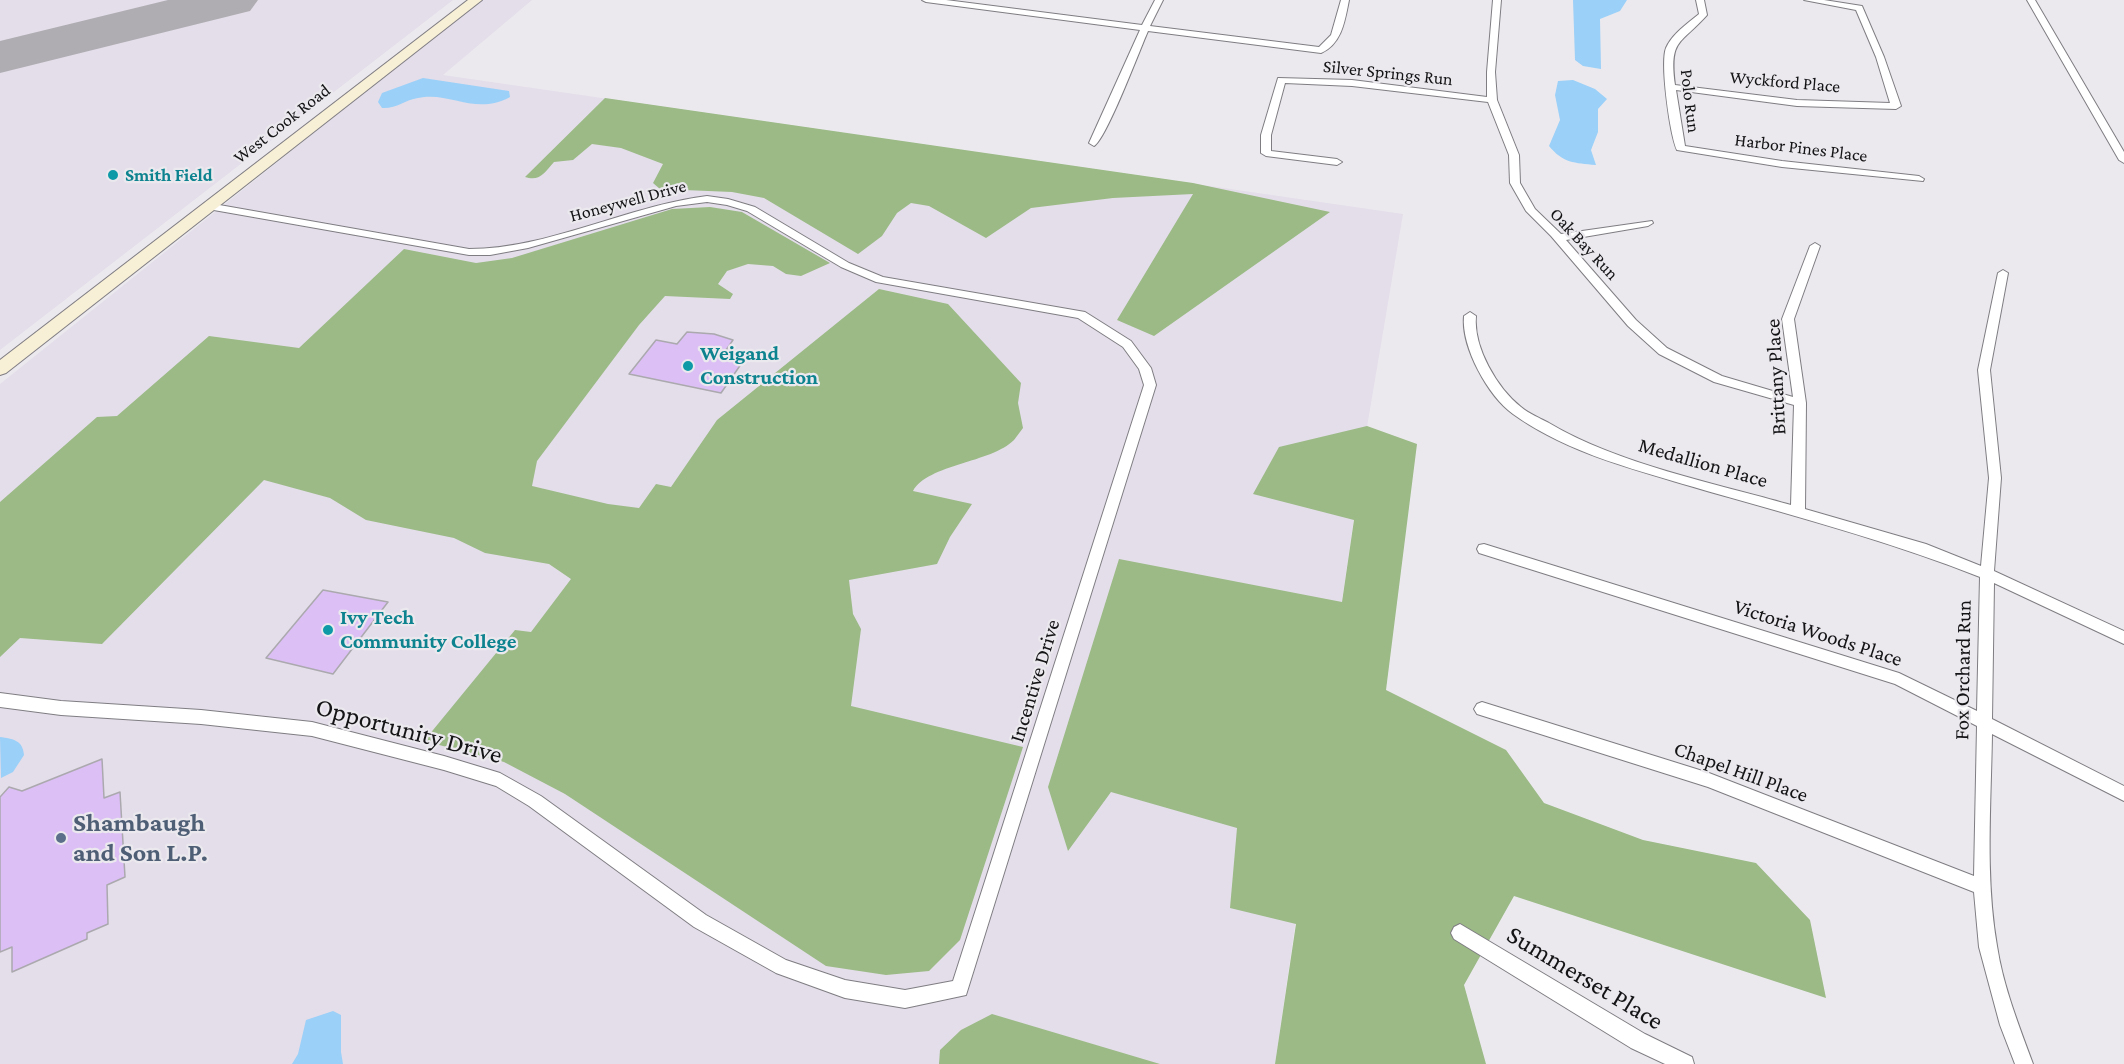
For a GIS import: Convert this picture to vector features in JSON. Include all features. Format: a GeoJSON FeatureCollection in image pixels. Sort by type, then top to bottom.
{"type":"FeatureCollection","features":[{"type":"Feature","properties":{"kind":"main road","name":"West Cook Road"},"geometry":{"type":"LineString","coordinates":[[0,369],[476,0]]}},
{"type":"Feature","properties":{"kind":"street"},"geometry":{"type":"LineString","coordinates":[[926,0],[1321,50],[1332,44],[1336,38],[1345,0]]}},
{"type":"Feature","properties":{"kind":"street"},"geometry":{"type":"LineString","coordinates":[[1094,143],[1159,0]]}},
{"type":"Feature","properties":{"kind":"street","name":"Oak Bay Run"},"geometry":{"type":"LineString","coordinates":[[1497,0],[1491,72],[1492,100],[1514,154],[1515,183],[1531,211],[1558,238],[1632,323],[1664,351],[1718,379],[1800,403]]}},
{"type":"Feature","properties":{"kind":"street","name":"Polo Run"},"geometry":{"type":"LineString","coordinates":[[1680,148],[1669,51],[1679,36],[1703,15],[1700,0]]}},
{"type":"Feature","properties":{"kind":"street","name":"Wyckford Place"},"geometry":{"type":"LineString","coordinates":[[1672,87],[1797,103],[1896,106],[1880,57],[1859,8],[1808,0]]}},
{"type":"Feature","properties":{"kind":"street"},"geometry":{"type":"LineString","coordinates":[[2031,0],[2124,160]]}},
{"type":"Feature","properties":{"kind":"street","name":"Silver Springs Run"},"geometry":{"type":"LineString","coordinates":[[1338,162],[1266,153],[1266,135],[1281,80],[1352,83],[1492,100]]}},
{"type":"Feature","properties":{"kind":"street","name":"Harbor Pines Place"},"geometry":{"type":"LineString","coordinates":[[1680,148],[1782,164],[1919,179]]}},
{"type":"Feature","properties":{"kind":"street","name":"Honeywell Drive"},"geometry":{"type":"LineString","coordinates":[[208,206],[469,252],[490,252],[528,245],[675,202],[707,199],[728,202],[752,209],[845,265],[880,280],[1080,315],[1127,344],[1145,368],[1150,385]]}},
{"type":"Feature","properties":{"kind":"street"},"geometry":{"type":"LineString","coordinates":[[1558,238],[1648,223]]}},
{"type":"Feature","properties":{"kind":"street","name":"Brittany Place"},"geometry":{"type":"LineString","coordinates":[[1798,511],[1800,403],[1788,319],[1815,246]]}},
{"type":"Feature","properties":{"kind":"street","name":"Fox Orchard Run"},"geometry":{"type":"LineString","coordinates":[[2003,273],[1984,370],[1995,478],[1988,574],[1982,887],[1988,947],[2009,1024],[2024,1064]]}},
{"type":"Feature","properties":{"kind":"street","name":"Medallion Place"},"geometry":{"type":"LineString","coordinates":[[1470,316],[1469,327],[1484,373],[1516,410],[1569,441],[1632,464],[1921,548],[1988,574],[2124,638]]}},
{"type":"Feature","properties":{"kind":"street","name":"Incentive Drive"},"geometry":{"type":"LineString","coordinates":[[960,989],[1150,385]]}},
{"type":"Feature","properties":{"kind":"street","name":"Victoria Woods Place"},"geometry":{"type":"LineString","coordinates":[[1484,549],[1899,680],[2124,794]]}},
{"type":"Feature","properties":{"kind":"street","name":"Opportunity Drive"},"geometry":{"type":"LineString","coordinates":[[0,700],[61,708],[201,717],[312,729],[444,763],[500,780],[526,796],[700,921],[782,967],[845,989],[904,999],[960,989]]}},
{"type":"Feature","properties":{"kind":"street","name":"Chapel Hill Place"},"geometry":{"type":"LineString","coordinates":[[1482,710],[1709,780],[1982,887]]}},
{"type":"Feature","properties":{"kind":"street","name":"Summerset Place"},"geometry":{"type":"LineString","coordinates":[[1460,933],[1638,1041],[1685,1064]]}},
{"type":"Feature","properties":{"kind":"shaded area","name":"Smith Field"},"geometry":{"type":"Polygon","coordinates":[[[0,0],[453,0],[0,350],[0,0]]]}},
{"type":"Feature","properties":{"kind":"shaded area"},"geometry":{"type":"Polygon","coordinates":[[[480,0],[532,0],[443,75],[1403,214],[1368,421],[1275,1064],[0,1064],[0,384],[480,0]]]}},
{"type":"Feature","properties":{"kind":"green space"},"geometry":{"type":"Polygon","coordinates":[[[605,98],[1193,183],[1330,212],[1154,336],[1117,320],[1193,194],[1113,198],[1031,208],[986,238],[929,206],[911,203],[897,213],[882,236],[858,254],[764,198],[732,192],[660,189],[653,183],[663,164],[621,148],[592,144],[573,160],[554,162],[538,177],[525,177],[605,98]]]}},
{"type":"Feature","properties":{"kind":"green space"},"geometry":{"type":"Polygon","coordinates":[[[710,207],[742,212],[830,263],[801,276],[786,274],[773,266],[748,264],[727,271],[718,284],[733,294],[730,299],[665,296],[639,325],[537,461],[532,486],[608,504],[639,508],[656,484],[671,487],[717,420],[879,289],[948,304],[1021,383],[1018,403],[1023,428],[1014,440],[991,454],[932,475],[913,491],[972,504],[950,537],[937,564],[849,580],[853,614],[861,629],[851,706],[1023,747],[960,940],[929,971],[886,975],[826,966],[565,794],[504,762],[424,741],[515,630],[531,632],[571,579],[549,564],[485,553],[454,538],[366,520],[330,498],[264,480],[102,644],[20,638],[0,657],[0,502],[97,417],[117,416],[209,336],[299,348],[404,249],[476,263],[512,258],[672,209],[710,207]]]}},
{"type":"Feature","properties":{"kind":"green space"},"geometry":{"type":"Polygon","coordinates":[[[1367,426],[1417,444],[1386,690],[1506,750],[1544,803],[1643,840],[1756,863],[1810,920],[1826,998],[1514,896],[1464,985],[1486,1064],[1275,1064],[1296,924],[1230,908],[1237,828],[1111,792],[1068,851],[1048,787],[1119,559],[1342,602],[1354,520],[1253,494],[1279,447],[1367,426]]]}},
{"type":"Feature","properties":{"kind":"green space"},"geometry":{"type":"Polygon","coordinates":[[[992,1014],[1160,1064],[939,1064],[940,1050],[961,1030],[992,1014]]]}},
{"type":"Feature","properties":{"kind":"water"},"geometry":{"type":"Polygon","coordinates":[[[1573,0],[1627,0],[1620,11],[1600,19],[1601,69],[1583,66],[1575,60],[1573,0]]]}},
{"type":"Feature","properties":{"kind":"water"},"geometry":{"type":"Polygon","coordinates":[[[423,78],[509,91],[510,97],[497,102],[474,104],[430,97],[413,99],[387,108],[382,108],[378,102],[382,93],[423,78]]]}},
{"type":"Feature","properties":{"kind":"water"},"geometry":{"type":"Polygon","coordinates":[[[1573,80],[1595,89],[1607,99],[1598,109],[1598,132],[1591,150],[1596,165],[1564,159],[1549,146],[1560,120],[1555,95],[1558,81],[1573,80]]]}},
{"type":"Feature","properties":{"kind":"water"},"geometry":{"type":"Polygon","coordinates":[[[0,737],[19,743],[24,755],[13,772],[1,778],[0,737]]]}},
{"type":"Feature","properties":{"kind":"water"},"geometry":{"type":"Polygon","coordinates":[[[333,1011],[341,1015],[343,1064],[292,1064],[298,1054],[306,1020],[333,1011]]]}},
{"type":"Feature","properties":{"kind":"building","name":"Weigand Construction"},"geometry":{"type":"Polygon","coordinates":[[[687,332],[714,334],[733,340],[724,353],[746,357],[721,393],[629,374],[656,340],[677,344],[687,332]]]}},
{"type":"Feature","properties":{"kind":"building","name":"Ivy Tech Community College"},"geometry":{"type":"Polygon","coordinates":[[[323,590],[388,602],[333,674],[266,658],[323,590]]]}},
{"type":"Feature","properties":{"kind":"building","name":"Shambaugh and Son L.P."},"geometry":{"type":"Polygon","coordinates":[[[102,759],[104,798],[120,792],[125,877],[107,885],[108,924],[87,933],[87,939],[12,972],[12,947],[0,952],[0,797],[9,787],[22,791],[102,759]]]}},
{"type":"Feature","properties":{"kind":"runway"},"geometry":{"type":"LineString","coordinates":[[0,57],[232,0]]}},
{"type":"Feature","properties":{"kind":"place","name":"Smith Field"},"geometry":{"type":"Point","coordinates":[113,175]}},
{"type":"Feature","properties":{"kind":"place","name":"Weigand Construction"},"geometry":{"type":"Point","coordinates":[688,366]}},
{"type":"Feature","properties":{"kind":"place","name":"Ivy Tech Community College"},"geometry":{"type":"Point","coordinates":[328,630]}},
{"type":"Feature","properties":{"kind":"place","name":"Shambaugh and Son L.P."},"geometry":{"type":"Point","coordinates":[61,838]}}]}
